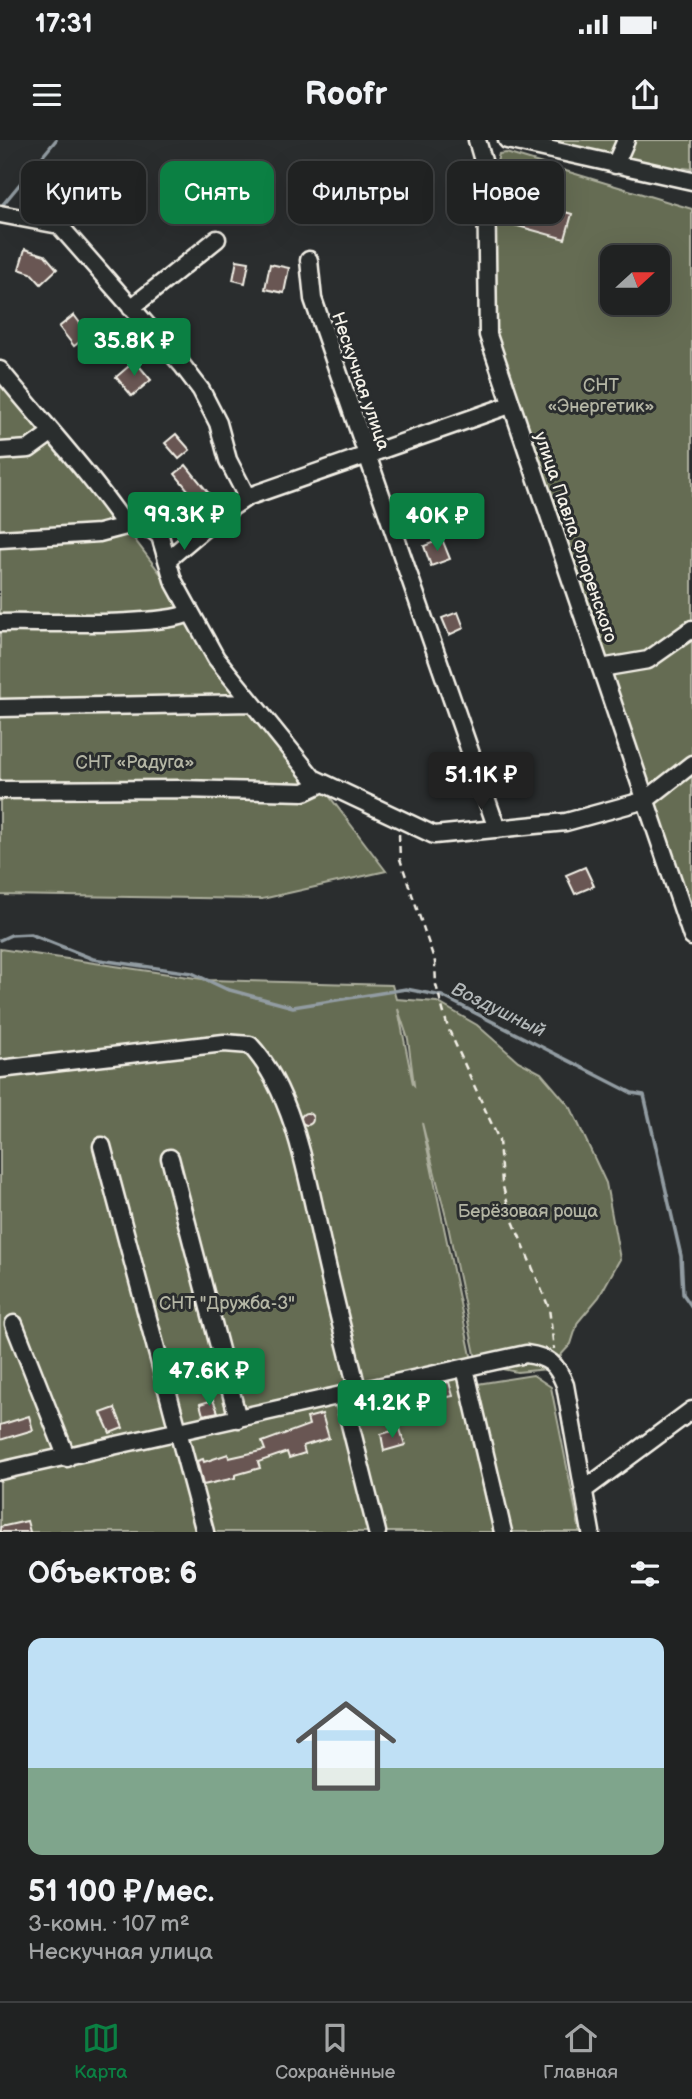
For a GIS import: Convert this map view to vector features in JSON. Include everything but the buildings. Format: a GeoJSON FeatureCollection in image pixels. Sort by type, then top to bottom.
{"type":"FeatureCollection","features":[{"type":"Feature","properties":{"kind":"street","name":"улица Павла Флоренского"},"geometry":{"type":"LineString","coordinates":[[477,140],[486,171],[486,324],[510,405],[646,800],[685,895],[692,937]]}},
{"type":"Feature","properties":{"kind":"street"},"geometry":{"type":"LineString","coordinates":[[507,140],[546,144],[615,165],[692,181]]}},
{"type":"Feature","properties":{"kind":"street"},"geometry":{"type":"LineString","coordinates":[[615,165],[626,140]]}},
{"type":"Feature","properties":{"kind":"street"},"geometry":{"type":"LineString","coordinates":[[6,215],[59,225],[82,249],[201,390],[218,423],[228,460],[247,497]]}},
{"type":"Feature","properties":{"kind":"street"},"geometry":{"type":"LineString","coordinates":[[131,308],[217,239]]}},
{"type":"Feature","properties":{"kind":"street","name":"Нескучная улица"},"geometry":{"type":"LineString","coordinates":[[309,260],[313,299],[497,829]]}},
{"type":"Feature","properties":{"kind":"street"},"geometry":{"type":"LineString","coordinates":[[0,370],[98,485],[126,526]]}},
{"type":"Feature","properties":{"kind":"street"},"geometry":{"type":"LineString","coordinates":[[167,560],[219,516],[247,497],[510,405]]}},
{"type":"Feature","properties":{"kind":"street"},"geometry":{"type":"LineString","coordinates":[[0,451],[29,449],[51,433]]}},
{"type":"Feature","properties":{"kind":"street"},"geometry":{"type":"LineString","coordinates":[[0,539],[99,533],[126,526],[151,529],[160,536],[167,560],[190,612],[216,658],[284,745],[321,784],[434,835],[566,822],[646,800],[692,764]]}},
{"type":"Feature","properties":{"kind":"street"},"geometry":{"type":"LineString","coordinates":[[0,623],[139,620],[181,617],[190,612]]}},
{"type":"Feature","properties":{"kind":"street"},"geometry":{"type":"LineString","coordinates":[[601,668],[648,660],[692,629]]}},
{"type":"Feature","properties":{"kind":"street"},"geometry":{"type":"LineString","coordinates":[[0,708],[252,704]]}},
{"type":"Feature","properties":{"kind":"street"},"geometry":{"type":"LineString","coordinates":[[0,790],[192,789],[303,792],[321,784]]}},
{"type":"Feature","properties":{"kind":"street"},"geometry":{"type":"LineString","coordinates":[[0,1069],[224,1043],[250,1045],[272,1075],[288,1115],[307,1178],[377,1532]]}},
{"type":"Feature","properties":{"kind":"street"},"geometry":{"type":"LineString","coordinates":[[102,1146],[205,1532]]}},
{"type":"Feature","properties":{"kind":"street"},"geometry":{"type":"LineString","coordinates":[[170,1157],[238,1419]]}},
{"type":"Feature","properties":{"kind":"street"},"geometry":{"type":"LineString","coordinates":[[14,1324],[67,1458]]}},
{"type":"Feature","properties":{"kind":"street"},"geometry":{"type":"LineString","coordinates":[[0,1471],[526,1354],[545,1356],[559,1369],[565,1385],[591,1532]]}},
{"type":"Feature","properties":{"kind":"street"},"geometry":{"type":"LineString","coordinates":[[465,1368],[503,1532]]}},
{"type":"Feature","properties":{"kind":"street"},"geometry":{"type":"LineString","coordinates":[[584,1490],[692,1410]]}},
{"type":"Feature","properties":{"kind":"path"},"geometry":{"type":"LineString","coordinates":[[404,822],[400,832],[400,859],[435,962],[439,996],[451,1035],[499,1140],[502,1183],[510,1216],[549,1308],[559,1369]]}},
{"type":"Feature","properties":{"kind":"green space"},"geometry":{"type":"Polygon","coordinates":[[[543,140],[692,140],[692,169],[684,168],[679,171],[543,140]]]}},
{"type":"Feature","properties":{"kind":"green space","name":"СНТ «Энергетик»"},"geometry":{"type":"Polygon","coordinates":[[[506,153],[533,161],[497,161],[499,154],[506,153]]]}},
{"type":"Feature","properties":{"kind":"green space","name":"СНТ «Энергетик»"},"geometry":{"type":"Polygon","coordinates":[[[564,170],[692,209],[692,934],[494,367],[492,224],[564,224],[564,170]]]}},
{"type":"Feature","properties":{"kind":"green space","name":"СНТ «Радуга»"},"geometry":{"type":"Polygon","coordinates":[[[0,362],[386,871],[262,899],[0,895],[0,362]]]}},
{"type":"Feature","properties":{"kind":"green space","name":"СНТ \"Дружба-3\""},"geometry":{"type":"Polygon","coordinates":[[[0,949],[209,980],[392,985],[396,999],[437,1002],[477,1025],[518,1061],[541,1073],[571,1108],[606,1183],[620,1259],[599,1297],[578,1322],[571,1344],[548,1369],[517,1372],[477,1364],[447,1221],[422,1123],[477,1384],[533,1375],[551,1387],[580,1532],[0,1532],[0,949]],[[398,1009],[414,1085],[408,1039],[398,1009]]]}},
{"type":"Feature","properties":{"kind":"waterway"},"geometry":{"type":"LineString","coordinates":[[0,208],[56,140]]}},
{"type":"Feature","properties":{"kind":"waterway","name":"Воздушный"},"geometry":{"type":"LineString","coordinates":[[0,940],[11,935],[30,934],[93,959],[192,973],[226,989],[293,1007],[406,989],[442,996],[632,1093],[644,1095],[681,1256],[683,1294],[692,1307]]}},
{"type":"Feature","properties":{"kind":"park label","name":"Берёзовая роща"},"geometry":{"type":"Point","coordinates":[528,1211]}}]}
